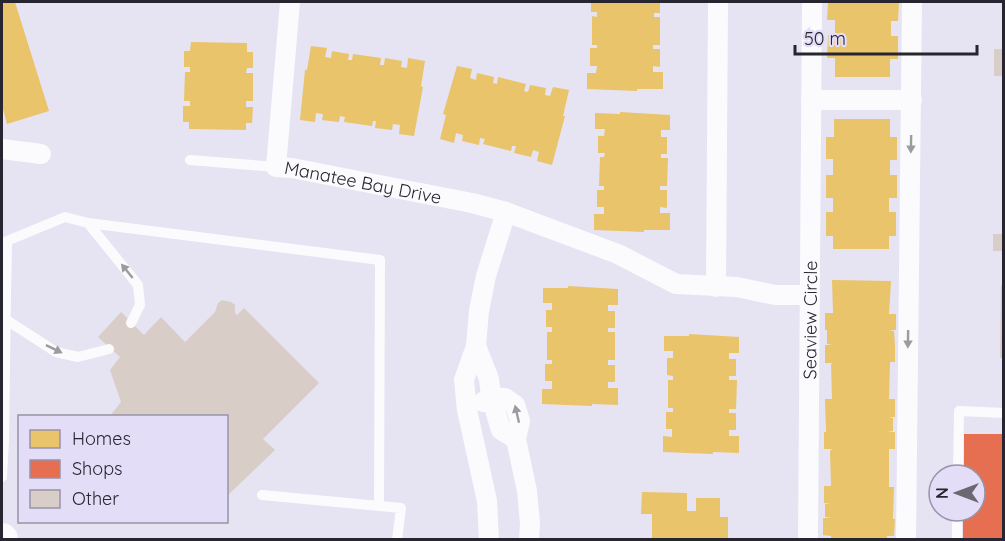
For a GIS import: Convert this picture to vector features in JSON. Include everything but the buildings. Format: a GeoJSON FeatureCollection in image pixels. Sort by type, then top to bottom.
{"type":"FeatureCollection","features":[{"type":"Feature","properties":{"kind":"street","name":"Manatee Bay Drive"},"geometry":{"type":"LineString","coordinates":[[290,2],[276,167],[292,168],[472,203],[506,212],[618,254],[676,284],[736,287],[775,295],[810,295]]}},
{"type":"Feature","properties":{"kind":"street"},"geometry":{"type":"LineString","coordinates":[[716,287],[718,2]]}},
{"type":"Feature","properties":{"kind":"street","name":"Seaview Circle"},"geometry":{"type":"LineString","coordinates":[[808,540],[812,2]]}},
{"type":"Feature","properties":{"kind":"street"},"geometry":{"type":"LineString","coordinates":[[906,540],[912,2]]}},
{"type":"Feature","properties":{"kind":"street"},"geometry":{"type":"LineString","coordinates":[[811,100],[912,100]]}},
{"type":"Feature","properties":{"kind":"street"},"geometry":{"type":"LineString","coordinates":[[2,149],[41,154]]}},
{"type":"Feature","properties":{"kind":"street"},"geometry":{"type":"LineString","coordinates":[[489,540],[487,501],[467,410],[464,380],[476,346],[479,311],[486,276],[506,212]]}},
{"type":"Feature","properties":{"kind":"street"},"geometry":{"type":"LineString","coordinates":[[476,346],[489,379],[491,397]]}},
{"type":"Feature","properties":{"kind":"street"},"geometry":{"type":"LineString","coordinates":[[467,410],[491,397],[505,398],[515,405],[520,420],[516,439],[527,491],[529,540]]}},
{"type":"Feature","properties":{"kind":"lane"},"geometry":{"type":"LineString","coordinates":[[190,160],[276,167]]}},
{"type":"Feature","properties":{"kind":"lane"},"geometry":{"type":"LineString","coordinates":[[2,477],[4,239],[65,217],[88,223],[380,260],[379,505]]}},
{"type":"Feature","properties":{"kind":"lane"},"geometry":{"type":"LineString","coordinates":[[88,223],[138,285],[140,305],[131,323]]}},
{"type":"Feature","properties":{"kind":"lane"},"geometry":{"type":"LineString","coordinates":[[5,319],[56,352],[78,357],[109,350]]}},
{"type":"Feature","properties":{"kind":"lane"},"geometry":{"type":"LineString","coordinates":[[958,463],[959,411],[1004,413]]}},
{"type":"Feature","properties":{"kind":"lane"},"geometry":{"type":"LineString","coordinates":[[262,495],[401,508],[397,540]]}},
{"type":"Feature","properties":{"kind":"lane"},"geometry":{"type":"LineString","coordinates":[[957,523],[957,540]]}}]}
